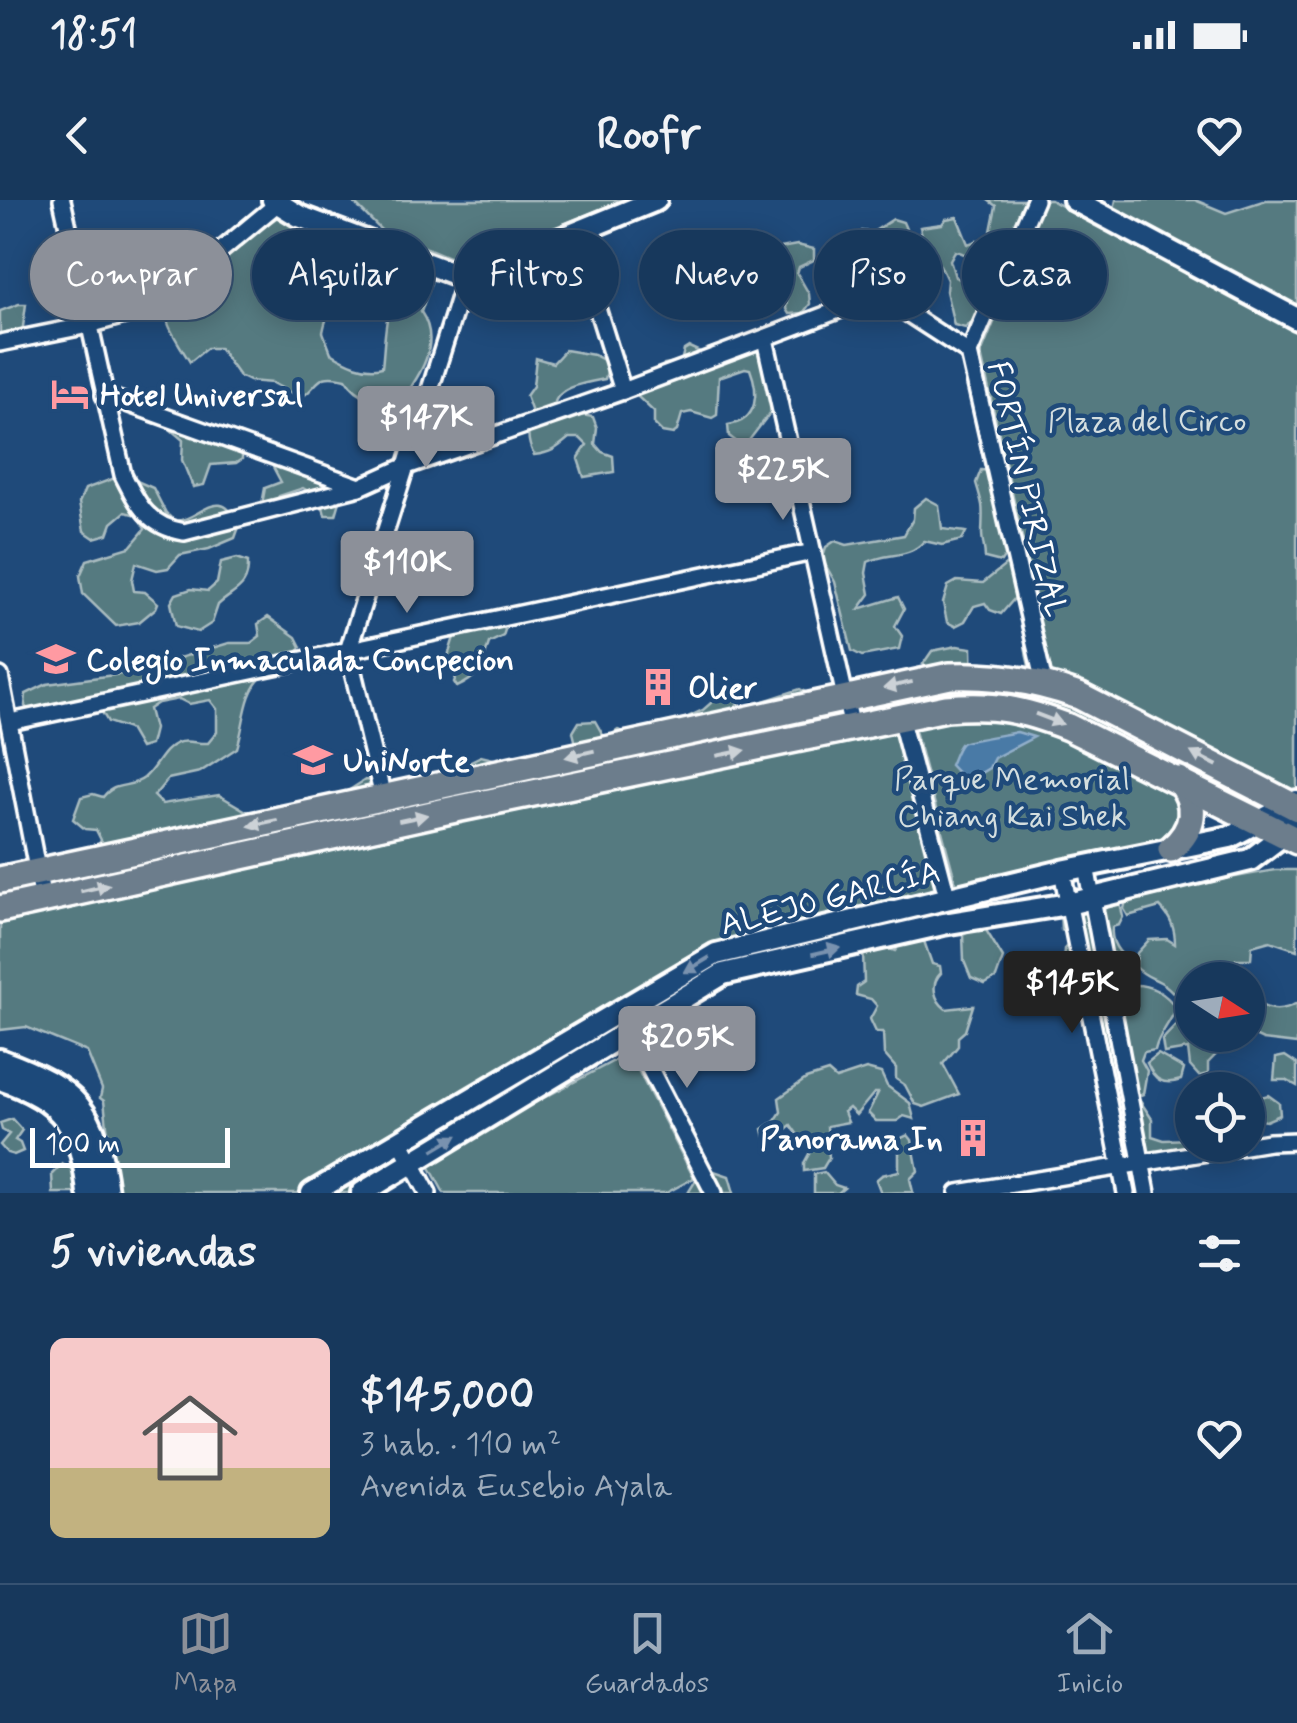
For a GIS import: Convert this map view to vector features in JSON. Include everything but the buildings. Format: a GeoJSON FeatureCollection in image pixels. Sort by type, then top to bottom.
{"type":"FeatureCollection","features":[{"type":"Feature","properties":{"kind":"main road"},"geometry":{"type":"LineString","coordinates":[[0,880],[950,676],[982,675],[1044,683],[1079,696],[1295,806]]}},
{"type":"Feature","properties":{"kind":"main road"},"geometry":{"type":"LineString","coordinates":[[0,909],[900,717],[989,705],[1030,712],[1179,780],[1280,833]]}},
{"type":"Feature","properties":{"kind":"main road"},"geometry":{"type":"LineString","coordinates":[[1171,849],[1181,841],[1192,817],[1187,791],[1179,780]]}},
{"type":"Feature","properties":{"kind":"street"},"geometry":{"type":"LineString","coordinates":[[62,200],[122,475],[150,520],[184,532],[360,487],[404,467],[765,340],[852,305],[874,300],[898,307],[969,353]]}},
{"type":"Feature","properties":{"kind":"street"},"geometry":{"type":"LineString","coordinates":[[584,230],[656,200]]}},
{"type":"Feature","properties":{"kind":"street","name":"FORTÍN PIRIZAL"},"geometry":{"type":"LineString","coordinates":[[1035,200],[969,353],[1044,683]]}},
{"type":"Feature","properties":{"kind":"street"},"geometry":{"type":"LineString","coordinates":[[1074,200],[1297,320]]}},
{"type":"Feature","properties":{"kind":"street"},"geometry":{"type":"LineString","coordinates":[[0,343],[89,326],[152,307],[275,202],[299,216],[454,274]]}},
{"type":"Feature","properties":{"kind":"street"},"geometry":{"type":"LineString","coordinates":[[383,797],[348,651],[454,315]]}},
{"type":"Feature","properties":{"kind":"street"},"geometry":{"type":"LineString","coordinates":[[600,320],[622,391]]}},
{"type":"Feature","properties":{"kind":"street"},"geometry":{"type":"LineString","coordinates":[[765,340],[852,728]]}},
{"type":"Feature","properties":{"kind":"street"},"geometry":{"type":"LineString","coordinates":[[104,395],[360,487]]}},
{"type":"Feature","properties":{"kind":"street"},"geometry":{"type":"LineString","coordinates":[[10,722],[813,552]]}},
{"type":"Feature","properties":{"kind":"street"},"geometry":{"type":"LineString","coordinates":[[0,676],[43,900]]}},
{"type":"Feature","properties":{"kind":"street"},"geometry":{"type":"LineString","coordinates":[[900,717],[948,900]]}},
{"type":"Feature","properties":{"kind":"street","name":"ALEJO GARCÍA"},"geometry":{"type":"LineString","coordinates":[[362,1193],[723,974],[943,924],[1068,904],[1250,860],[1280,833],[1295,806]]}},
{"type":"Feature","properties":{"kind":"street","name":"ALEJO GARCÍA"},"geometry":{"type":"LineString","coordinates":[[312,1193],[716,954],[1062,871],[1230,837],[1280,833]]}},
{"type":"Feature","properties":{"kind":"street"},"geometry":{"type":"LineString","coordinates":[[1086,866],[1147,1193]]}},
{"type":"Feature","properties":{"kind":"street"},"geometry":{"type":"LineString","coordinates":[[1062,871],[1126,1193]]}},
{"type":"Feature","properties":{"kind":"street"},"geometry":{"type":"LineString","coordinates":[[620,1011],[710,1192]]}},
{"type":"Feature","properties":{"kind":"street"},"geometry":{"type":"LineString","coordinates":[[0,1060],[66,1090],[90,1118],[101,1149],[108,1193]]}},
{"type":"Feature","properties":{"kind":"street"},"geometry":{"type":"LineString","coordinates":[[0,1079],[32,1090],[63,1114],[74,1129],[88,1193]]}},
{"type":"Feature","properties":{"kind":"street"},"geometry":{"type":"LineString","coordinates":[[400,1141],[428,1193]]}},
{"type":"Feature","properties":{"kind":"street"},"geometry":{"type":"LineString","coordinates":[[958,1193],[1269,1142],[1297,1141]]}},
{"type":"Feature","properties":{"kind":"green space"},"geometry":{"type":"Polygon","coordinates":[[[351,200],[632,200],[610,205],[553,230],[454,230],[454,258],[434,251],[434,230],[381,230],[351,200]]]}},
{"type":"Feature","properties":{"kind":"green space","name":"Plaza del Circo"},"geometry":{"type":"Polygon","coordinates":[[[988,200],[1051,200],[1105,230],[991,230],[996,206],[988,200]]]}},
{"type":"Feature","properties":{"kind":"green space","name":"Plaza del Circo"},"geometry":{"type":"Polygon","coordinates":[[[1116,200],[1195,200],[1226,213],[1266,200],[1297,200],[1297,327],[1292,330],[1297,333],[1297,790],[1032,674],[1025,634],[1027,613],[1035,595],[981,354],[995,320],[1107,320],[1107,231],[1116,200]]]}},
{"type":"Feature","properties":{"kind":"green space"},"geometry":{"type":"Polygon","coordinates":[[[285,213],[322,230],[260,230],[285,213]]]}},
{"type":"Feature","properties":{"kind":"green space","name":"Plaza del Circo"},"geometry":{"type":"Polygon","coordinates":[[[957,217],[962,230],[962,253],[955,251],[950,260],[955,277],[962,280],[962,320],[974,320],[965,328],[954,325],[946,291],[942,230],[920,227],[957,217]]]}},
{"type":"Feature","properties":{"kind":"green space"},"geometry":{"type":"Polygon","coordinates":[[[893,219],[903,222],[906,230],[876,230],[893,219]]]}},
{"type":"Feature","properties":{"kind":"green space"},"geometry":{"type":"Polygon","coordinates":[[[252,236],[252,320],[326,320],[323,332],[331,353],[349,363],[382,367],[387,320],[425,320],[429,335],[426,359],[401,401],[370,398],[356,391],[346,379],[336,377],[323,378],[301,398],[272,383],[239,376],[219,348],[207,348],[190,362],[168,320],[232,320],[232,252],[252,236]]]}},
{"type":"Feature","properties":{"kind":"green space"},"geometry":{"type":"Polygon","coordinates":[[[794,246],[814,249],[814,260],[799,267],[797,273],[810,304],[803,313],[794,314],[794,246]]]}},
{"type":"Feature","properties":{"kind":"green space"},"geometry":{"type":"Polygon","coordinates":[[[26,304],[23,327],[18,333],[0,336],[0,311],[26,304]]]}},
{"type":"Feature","properties":{"kind":"green space"},"geometry":{"type":"Polygon","coordinates":[[[755,346],[760,348],[773,402],[770,413],[747,443],[741,445],[729,436],[728,425],[751,412],[755,387],[750,369],[719,377],[717,415],[712,418],[691,412],[682,414],[673,434],[662,432],[654,424],[654,412],[638,397],[639,385],[660,381],[664,364],[675,362],[680,366],[684,350],[689,347],[700,352],[707,367],[755,346]]]}},
{"type":"Feature","properties":{"kind":"green space"},"geometry":{"type":"Polygon","coordinates":[[[565,350],[594,355],[609,363],[605,379],[565,391],[555,402],[554,410],[593,417],[597,428],[595,444],[613,456],[614,472],[584,477],[578,459],[587,445],[580,438],[569,438],[557,448],[534,455],[529,432],[534,418],[526,396],[533,386],[536,358],[553,363],[565,350]]]}},
{"type":"Feature","properties":{"kind":"green space"},"geometry":{"type":"Polygon","coordinates":[[[169,423],[220,446],[242,451],[242,459],[211,465],[204,485],[193,487],[182,460],[183,440],[170,429],[169,423]]]}},
{"type":"Feature","properties":{"kind":"green space"},"geometry":{"type":"Polygon","coordinates":[[[275,462],[313,472],[330,482],[341,498],[336,515],[325,515],[321,499],[303,488],[279,496],[273,506],[262,504],[265,488],[281,482],[273,467],[275,462]]]}},
{"type":"Feature","properties":{"kind":"green space"},"geometry":{"type":"Polygon","coordinates":[[[981,470],[1002,472],[1012,518],[1011,541],[1001,562],[985,558],[976,483],[981,470]]]}},
{"type":"Feature","properties":{"kind":"green space"},"geometry":{"type":"Polygon","coordinates":[[[123,475],[153,488],[174,521],[217,505],[232,513],[239,527],[235,538],[180,555],[168,568],[157,570],[136,563],[134,591],[145,592],[158,603],[139,622],[116,626],[83,594],[80,576],[87,560],[130,547],[145,529],[137,515],[125,512],[112,523],[108,534],[94,538],[84,531],[79,503],[85,489],[123,475]]]}},
{"type":"Feature","properties":{"kind":"green space"},"geometry":{"type":"Polygon","coordinates":[[[926,498],[939,505],[942,529],[966,532],[962,540],[942,545],[924,541],[905,553],[868,562],[870,594],[859,609],[898,597],[904,609],[895,626],[902,636],[899,649],[862,656],[852,651],[835,582],[822,559],[826,547],[835,541],[847,545],[904,535],[914,508],[926,498]]]}},
{"type":"Feature","properties":{"kind":"green space"},"geometry":{"type":"Polygon","coordinates":[[[237,558],[248,562],[246,578],[218,605],[212,623],[198,632],[176,626],[171,603],[176,594],[191,589],[208,591],[217,583],[221,562],[237,558]]]}},
{"type":"Feature","properties":{"kind":"green space"},"geometry":{"type":"Polygon","coordinates":[[[1008,563],[1024,573],[1026,585],[1001,614],[985,603],[974,606],[965,621],[955,626],[947,622],[943,603],[948,586],[957,581],[983,583],[1008,563]]]}},
{"type":"Feature","properties":{"kind":"green space"},"geometry":{"type":"Polygon","coordinates":[[[268,617],[296,637],[301,647],[257,682],[237,748],[200,772],[168,779],[154,796],[162,804],[219,795],[248,812],[268,817],[340,796],[365,780],[386,784],[459,776],[471,761],[481,756],[497,760],[525,753],[548,756],[576,744],[573,732],[579,722],[595,721],[608,737],[618,730],[631,734],[651,727],[667,727],[703,710],[720,695],[731,696],[742,708],[800,689],[837,710],[831,720],[768,729],[740,742],[629,764],[625,759],[611,764],[587,764],[523,787],[489,790],[325,824],[281,838],[261,834],[233,846],[136,861],[67,882],[59,874],[64,856],[74,851],[96,850],[101,840],[96,830],[85,829],[73,819],[81,797],[103,797],[112,789],[139,781],[177,743],[208,743],[217,732],[217,709],[210,700],[158,703],[149,709],[154,729],[150,745],[140,748],[129,729],[108,722],[97,704],[32,715],[25,706],[26,694],[47,684],[129,673],[229,643],[251,643],[260,636],[258,624],[268,617]]]}},
{"type":"Feature","properties":{"kind":"green space"},"geometry":{"type":"Polygon","coordinates":[[[500,621],[505,630],[503,636],[489,643],[476,674],[457,687],[454,682],[460,666],[448,656],[455,634],[500,621]]]}},
{"type":"Feature","properties":{"kind":"green space"},"geometry":{"type":"Polygon","coordinates":[[[957,646],[972,648],[973,687],[914,706],[881,710],[882,701],[930,668],[923,664],[932,651],[957,646]]]}},
{"type":"Feature","properties":{"kind":"green space"},"geometry":{"type":"Polygon","coordinates":[[[988,684],[1057,696],[1225,782],[1188,776],[995,699],[987,693],[988,684]]]}},
{"type":"Feature","properties":{"kind":"green space","name":"Parque Memorial Chiang Kai Shek"},"geometry":{"type":"Polygon","coordinates":[[[957,716],[1030,722],[1172,789],[1179,810],[1173,830],[1161,840],[957,887],[913,723],[957,716]]]}},
{"type":"Feature","properties":{"kind":"green space"},"geometry":{"type":"Polygon","coordinates":[[[899,725],[909,784],[945,905],[943,924],[831,946],[825,935],[807,948],[675,1000],[668,1019],[653,1025],[602,1010],[598,1024],[606,1036],[558,1059],[526,1060],[523,1083],[480,1087],[488,1102],[480,1116],[461,1123],[457,1115],[447,1121],[446,1131],[419,1130],[382,1141],[397,1162],[362,1193],[115,1193],[104,1101],[100,1098],[102,1089],[87,1052],[26,1027],[0,1030],[0,922],[74,906],[76,899],[95,882],[110,898],[207,873],[224,874],[231,866],[241,870],[399,832],[403,835],[474,820],[497,794],[516,811],[552,784],[564,800],[576,798],[581,774],[591,768],[625,774],[626,787],[899,725]]]}},
{"type":"Feature","properties":{"kind":"green space"},"geometry":{"type":"Polygon","coordinates":[[[1275,870],[1297,870],[1297,950],[1270,941],[1252,946],[1251,959],[1175,962],[1175,994],[1136,967],[1137,953],[1149,940],[1167,939],[1175,944],[1170,920],[1160,907],[1128,916],[1124,909],[1127,896],[1275,870]]]}},
{"type":"Feature","properties":{"kind":"green space"},"geometry":{"type":"Polygon","coordinates":[[[1119,897],[1123,917],[1119,925],[1112,927],[1112,938],[1131,963],[1119,993],[1103,997],[1094,994],[1083,965],[1069,965],[1063,960],[1064,949],[1077,935],[1061,930],[1060,909],[1119,897]]]}},
{"type":"Feature","properties":{"kind":"green space"},"geometry":{"type":"Polygon","coordinates":[[[986,930],[1003,958],[996,978],[985,984],[971,978],[964,961],[963,935],[986,930]]]}},
{"type":"Feature","properties":{"kind":"green space"},"geometry":{"type":"Polygon","coordinates":[[[924,941],[932,964],[940,966],[935,987],[942,1005],[946,1009],[973,1006],[965,1031],[958,1037],[958,1046],[943,1064],[959,1094],[924,1107],[915,1104],[905,1085],[896,1079],[896,1068],[884,1054],[883,1032],[876,1032],[870,1019],[877,1006],[871,999],[856,995],[857,987],[864,982],[863,952],[879,945],[895,951],[900,944],[924,941]]]}},
{"type":"Feature","properties":{"kind":"green space"},"geometry":{"type":"Polygon","coordinates":[[[1132,985],[1145,986],[1157,990],[1175,1007],[1155,1050],[1144,1052],[1141,1060],[1147,1071],[1143,1094],[1123,1102],[1096,1028],[1104,1006],[1119,1001],[1132,985]]]}},
{"type":"Feature","properties":{"kind":"green space"},"geometry":{"type":"Polygon","coordinates":[[[1297,1003],[1297,1044],[1265,1040],[1265,1007],[1285,1008],[1297,1003]]]}},
{"type":"Feature","properties":{"kind":"green space"},"geometry":{"type":"Polygon","coordinates":[[[1175,1026],[1175,1051],[1164,1053],[1162,1040],[1175,1026]]]}},
{"type":"Feature","properties":{"kind":"green space"},"geometry":{"type":"Polygon","coordinates":[[[1188,1052],[1219,1052],[1208,1063],[1208,1072],[1195,1072],[1190,1066],[1188,1052]]]}},
{"type":"Feature","properties":{"kind":"green space"},"geometry":{"type":"Polygon","coordinates":[[[629,1053],[694,1178],[666,1193],[444,1193],[426,1160],[629,1053]]]}},
{"type":"Feature","properties":{"kind":"green space"},"geometry":{"type":"Polygon","coordinates":[[[1158,1054],[1184,1069],[1175,1072],[1175,1082],[1164,1082],[1147,1063],[1158,1054]]]}},
{"type":"Feature","properties":{"kind":"green space"},"geometry":{"type":"Polygon","coordinates":[[[1285,1056],[1297,1064],[1297,1086],[1286,1080],[1274,1080],[1276,1058],[1285,1056]]]}},
{"type":"Feature","properties":{"kind":"green space"},"geometry":{"type":"Polygon","coordinates":[[[866,1069],[881,1073],[887,1086],[910,1103],[914,1119],[904,1116],[897,1121],[876,1121],[868,1113],[878,1093],[874,1093],[856,1115],[849,1108],[844,1112],[848,1122],[827,1126],[829,1158],[823,1168],[804,1171],[810,1152],[791,1125],[775,1138],[765,1137],[763,1129],[781,1112],[779,1098],[806,1079],[828,1072],[836,1079],[866,1069]]]}},
{"type":"Feature","properties":{"kind":"green space"},"geometry":{"type":"Polygon","coordinates":[[[1265,1096],[1279,1103],[1280,1115],[1266,1121],[1265,1121],[1265,1096]]]}},
{"type":"Feature","properties":{"kind":"green space"},"geometry":{"type":"Polygon","coordinates":[[[1140,1101],[1152,1119],[1152,1136],[1175,1140],[1175,1152],[1150,1152],[1143,1141],[1140,1101]]]}},
{"type":"Feature","properties":{"kind":"green space"},"geometry":{"type":"Polygon","coordinates":[[[12,1119],[22,1130],[15,1140],[23,1151],[14,1155],[0,1145],[9,1134],[0,1123],[12,1119]]]}},
{"type":"Feature","properties":{"kind":"green space"},"geometry":{"type":"Polygon","coordinates":[[[908,1135],[918,1171],[910,1179],[913,1192],[881,1193],[876,1180],[899,1171],[899,1139],[908,1135]]]}},
{"type":"Feature","properties":{"kind":"green space"},"geometry":{"type":"Polygon","coordinates":[[[62,1164],[75,1171],[80,1193],[53,1193],[52,1174],[62,1164]]]}},
{"type":"Feature","properties":{"kind":"green space"},"geometry":{"type":"Polygon","coordinates":[[[714,1171],[729,1176],[734,1193],[688,1193],[699,1175],[714,1171]]]}},
{"type":"Feature","properties":{"kind":"green space"},"geometry":{"type":"Polygon","coordinates":[[[824,1172],[835,1185],[844,1188],[838,1193],[814,1193],[814,1174],[824,1172]]]}},
{"type":"Feature","properties":{"kind":"water"},"geometry":{"type":"Polygon","coordinates":[[[1017,732],[1034,737],[994,758],[989,768],[966,782],[950,765],[961,743],[1017,732]]]}},
{"type":"Feature","properties":{"kind":"place","name":"Hotel Universal"},"geometry":{"type":"Point","coordinates":[70,394]}},
{"type":"Feature","properties":{"kind":"place","name":"Colegio Inmaculada Concpecion"},"geometry":{"type":"Point","coordinates":[56,659]}},
{"type":"Feature","properties":{"kind":"place","name":"Olier"},"geometry":{"type":"Point","coordinates":[658,687]}},
{"type":"Feature","properties":{"kind":"place","name":"UniNorte"},"geometry":{"type":"Point","coordinates":[313,760]}},
{"type":"Feature","properties":{"kind":"place","name":"Panorama In"},"geometry":{"type":"Point","coordinates":[973,1138]}}]}
